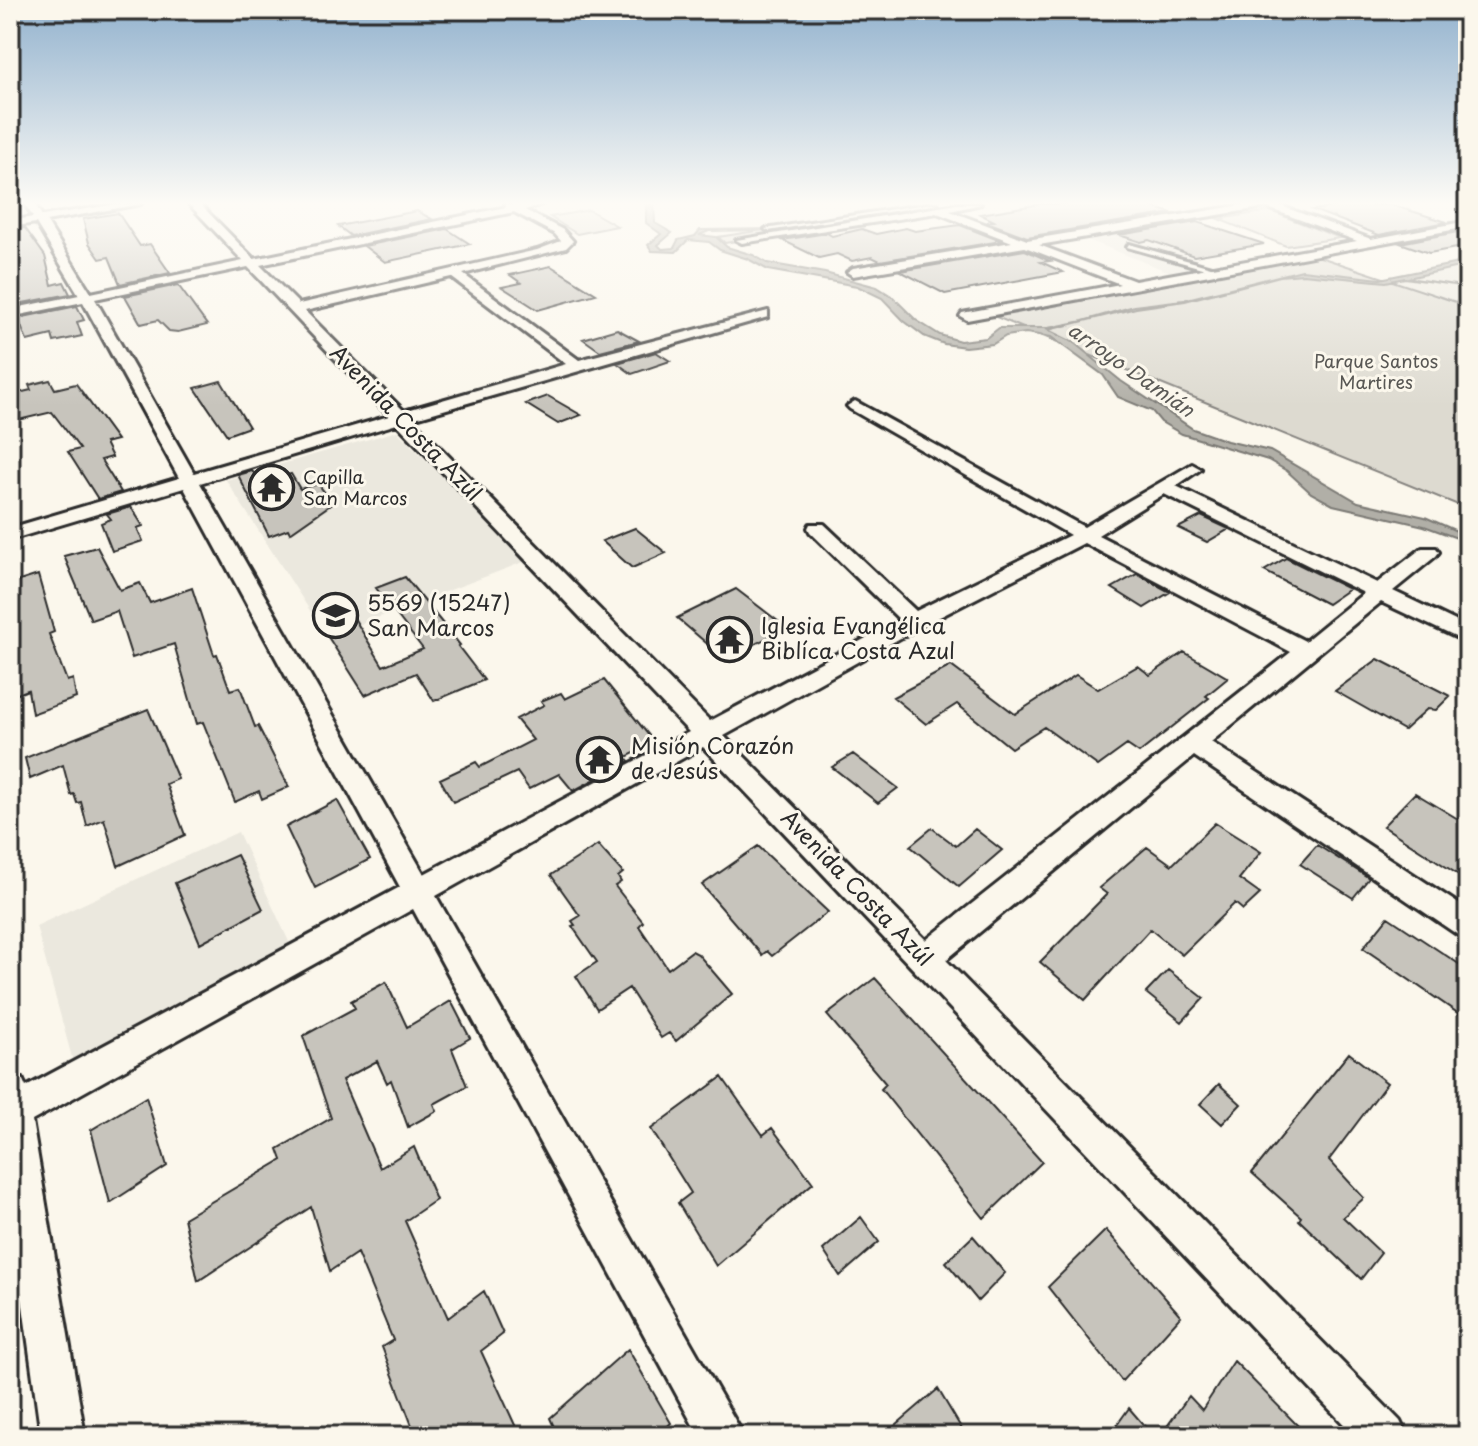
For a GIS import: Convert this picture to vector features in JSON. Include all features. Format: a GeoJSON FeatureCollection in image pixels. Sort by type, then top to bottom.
{"type":"FeatureCollection","features":[{"type":"Feature","properties":{"kind":"street"},"geometry":{"type":"LineString","coordinates":[[71,271],[722,1436]]}},
{"type":"Feature","properties":{"kind":"street"},"geometry":{"type":"LineString","coordinates":[[10,313],[209,271]]}},
{"type":"Feature","properties":{"kind":"street","name":"Avenida Costa Azúl"},"geometry":{"type":"LineString","coordinates":[[258,271],[1385,1436]]}},
{"type":"Feature","properties":{"kind":"street"},"geometry":{"type":"LineString","coordinates":[[296,309],[460,271]]}},
{"type":"Feature","properties":{"kind":"street"},"geometry":{"type":"LineString","coordinates":[[1098,271],[1137,286]]}},
{"type":"Feature","properties":{"kind":"street"},"geometry":{"type":"LineString","coordinates":[[967,316],[1209,271]]}},
{"type":"Feature","properties":{"kind":"street"},"geometry":{"type":"LineString","coordinates":[[453,273],[577,365]]}},
{"type":"Feature","properties":{"kind":"street"},"geometry":{"type":"LineString","coordinates":[[10,534],[577,365],[763,314]]}},
{"type":"Feature","properties":{"kind":"street"},"geometry":{"type":"LineString","coordinates":[[855,406],[1084,535],[1305,650]]}},
{"type":"Feature","properties":{"kind":"street"},"geometry":{"type":"LineString","coordinates":[[63,1436],[11,1105],[418,891],[914,621],[1084,535],[1192,469]]}},
{"type":"Feature","properties":{"kind":"street"},"geometry":{"type":"LineString","coordinates":[[1162,486],[1468,636]]}},
{"type":"Feature","properties":{"kind":"street"},"geometry":{"type":"LineString","coordinates":[[817,528],[914,621]]}},
{"type":"Feature","properties":{"kind":"street"},"geometry":{"type":"LineString","coordinates":[[925,959],[1429,552]]}},
{"type":"Feature","properties":{"kind":"street"},"geometry":{"type":"LineString","coordinates":[[1194,743],[1468,926]]}},
{"type":"Feature","properties":{"kind":"shaded area"},"geometry":{"type":"Polygon","coordinates":[[[776,271],[816,271],[877,287],[893,297],[916,320],[940,335],[960,341],[986,338],[999,328],[1048,328],[1083,321],[1134,306],[1183,300],[1296,271],[1380,279],[1417,271],[1438,271],[1408,278],[1468,287],[1405,278],[1386,282],[1303,274],[1280,276],[1185,301],[1136,308],[1048,330],[1073,342],[1121,381],[1193,429],[1270,451],[1358,502],[1425,517],[1468,536],[1468,542],[1424,526],[1333,505],[1311,493],[1287,471],[1268,460],[1182,434],[1161,422],[1152,411],[1118,397],[1103,375],[1051,337],[1026,333],[1006,336],[993,344],[965,347],[944,344],[924,336],[882,298],[857,286],[776,271]]]}},
{"type":"Feature","properties":{"kind":"shaded area"},"geometry":{"type":"Polygon","coordinates":[[[1421,271],[1468,271],[1468,310],[1378,280],[1421,271]]]}},
{"type":"Feature","properties":{"kind":"shaded area"},"geometry":{"type":"Polygon","coordinates":[[[397,431],[526,561],[327,637],[226,480],[397,431]]]}},
{"type":"Feature","properties":{"kind":"shaded area"},"geometry":{"type":"Polygon","coordinates":[[[238,832],[297,959],[74,1065],[36,926],[238,832]]]}},
{"type":"Feature","properties":{"kind":"green space","name":"Parque Santos Martires"},"geometry":{"type":"Polygon","coordinates":[[[1207,271],[1364,271],[1468,306],[1468,509],[984,312],[1207,271]]]}},
{"type":"Feature","properties":{"kind":"building"},"geometry":{"type":"Polygon","coordinates":[[[11,271],[49,271],[52,285],[64,282],[70,294],[12,305],[11,271]]]}},
{"type":"Feature","properties":{"kind":"building"},"geometry":{"type":"Polygon","coordinates":[[[115,271],[170,273],[120,284],[115,271]]]}},
{"type":"Feature","properties":{"kind":"building"},"geometry":{"type":"Polygon","coordinates":[[[560,271],[596,294],[538,310],[502,287],[521,283],[510,275],[560,271]]]}},
{"type":"Feature","properties":{"kind":"building"},"geometry":{"type":"Polygon","coordinates":[[[901,271],[1063,272],[945,294],[901,271]]]}},
{"type":"Feature","properties":{"kind":"building"},"geometry":{"type":"Polygon","coordinates":[[[178,285],[207,325],[178,332],[169,331],[158,320],[141,324],[125,296],[178,285]]]}},
{"type":"Feature","properties":{"kind":"building"},"geometry":{"type":"Polygon","coordinates":[[[77,306],[84,320],[77,322],[82,336],[54,342],[52,335],[27,341],[18,318],[77,306]]]}},
{"type":"Feature","properties":{"kind":"building"},"geometry":{"type":"Polygon","coordinates":[[[617,329],[639,341],[600,351],[583,339],[617,329]]]}},
{"type":"Feature","properties":{"kind":"building"},"geometry":{"type":"Polygon","coordinates":[[[656,352],[670,361],[632,374],[617,363],[656,352]]]}},
{"type":"Feature","properties":{"kind":"building"},"geometry":{"type":"Polygon","coordinates":[[[50,380],[55,389],[76,384],[117,440],[105,443],[112,457],[101,460],[121,492],[98,499],[68,452],[80,449],[52,412],[10,422],[10,395],[31,390],[29,385],[50,380]]]}},
{"type":"Feature","properties":{"kind":"building"},"geometry":{"type":"Polygon","coordinates":[[[221,381],[249,427],[227,435],[195,388],[221,381]]]}},
{"type":"Feature","properties":{"kind":"building"},"geometry":{"type":"Polygon","coordinates":[[[548,396],[581,415],[558,424],[526,404],[548,396]]]}},
{"type":"Feature","properties":{"kind":"building"},"geometry":{"type":"Polygon","coordinates":[[[252,471],[262,482],[291,474],[300,489],[318,484],[333,503],[290,533],[288,529],[269,536],[238,475],[252,471]]]}},
{"type":"Feature","properties":{"kind":"building"},"geometry":{"type":"Polygon","coordinates":[[[131,507],[143,526],[137,528],[143,541],[112,551],[101,523],[111,519],[107,514],[131,507]]]}},
{"type":"Feature","properties":{"kind":"building"},"geometry":{"type":"Polygon","coordinates":[[[1201,516],[1229,529],[1207,542],[1178,528],[1201,516]]]}},
{"type":"Feature","properties":{"kind":"building"},"geometry":{"type":"Polygon","coordinates":[[[635,528],[666,553],[632,568],[602,541],[635,528]]]}},
{"type":"Feature","properties":{"kind":"building"},"geometry":{"type":"Polygon","coordinates":[[[97,547],[120,590],[140,583],[150,603],[192,588],[214,655],[217,654],[230,690],[240,687],[255,727],[258,726],[289,787],[262,799],[259,791],[235,802],[203,722],[197,724],[174,644],[132,658],[117,611],[91,620],[64,556],[97,547]]]}},
{"type":"Feature","properties":{"kind":"building"},"geometry":{"type":"Polygon","coordinates":[[[1286,558],[1349,589],[1327,604],[1264,571],[1286,558]]]}},
{"type":"Feature","properties":{"kind":"building"},"geometry":{"type":"Polygon","coordinates":[[[1137,574],[1170,592],[1144,608],[1112,588],[1137,574]]]}},
{"type":"Feature","properties":{"kind":"building"},"geometry":{"type":"Polygon","coordinates":[[[38,575],[54,632],[49,634],[67,681],[73,679],[76,698],[32,714],[28,690],[10,697],[10,584],[38,575]]]}},
{"type":"Feature","properties":{"kind":"building"},"geometry":{"type":"Polygon","coordinates":[[[405,577],[484,680],[434,701],[416,673],[365,695],[323,629],[354,618],[383,666],[423,649],[376,588],[405,577]]]}},
{"type":"Feature","properties":{"kind":"building"},"geometry":{"type":"Polygon","coordinates":[[[736,589],[787,628],[725,659],[677,618],[736,589]]]}},
{"type":"Feature","properties":{"kind":"building"},"geometry":{"type":"Polygon","coordinates":[[[1184,652],[1228,678],[1206,696],[1209,698],[1139,753],[1127,745],[1098,766],[1044,727],[1011,748],[957,704],[926,724],[893,697],[951,666],[1015,714],[1076,675],[1098,689],[1138,666],[1150,675],[1184,652]]]}},
{"type":"Feature","properties":{"kind":"building"},"geometry":{"type":"Polygon","coordinates":[[[1378,659],[1450,696],[1436,710],[1427,709],[1404,730],[1335,691],[1378,659]]]}},
{"type":"Feature","properties":{"kind":"building"},"geometry":{"type":"Polygon","coordinates":[[[604,680],[655,743],[626,757],[629,761],[573,791],[559,774],[529,789],[517,772],[453,802],[440,779],[476,762],[480,767],[533,740],[516,719],[544,705],[541,701],[561,693],[565,699],[604,680]]]}},
{"type":"Feature","properties":{"kind":"building"},"geometry":{"type":"Polygon","coordinates":[[[148,709],[178,779],[166,784],[185,835],[118,866],[104,819],[87,826],[81,802],[77,803],[74,794],[71,795],[63,765],[30,779],[25,758],[148,709]]]}},
{"type":"Feature","properties":{"kind":"building"},"geometry":{"type":"Polygon","coordinates":[[[853,754],[898,788],[878,803],[832,767],[853,754]]]}},
{"type":"Feature","properties":{"kind":"building"},"geometry":{"type":"Polygon","coordinates":[[[1415,793],[1468,825],[1468,881],[1383,826],[1415,793]]]}},
{"type":"Feature","properties":{"kind":"building"},"geometry":{"type":"Polygon","coordinates":[[[337,800],[370,859],[315,888],[286,827],[337,800]]]}},
{"type":"Feature","properties":{"kind":"building"},"geometry":{"type":"Polygon","coordinates":[[[1215,823],[1261,852],[1239,879],[1260,894],[1243,910],[1235,903],[1182,955],[1150,929],[1085,1000],[1040,962],[1107,894],[1099,888],[1147,847],[1172,865],[1215,823]]]}},
{"type":"Feature","properties":{"kind":"building"},"geometry":{"type":"Polygon","coordinates":[[[932,828],[956,846],[975,829],[1002,850],[959,887],[910,846],[932,828]]]}},
{"type":"Feature","properties":{"kind":"building"},"geometry":{"type":"Polygon","coordinates":[[[598,845],[623,873],[618,877],[621,882],[615,886],[643,922],[639,926],[668,969],[692,951],[732,994],[676,1041],[669,1033],[661,1038],[629,988],[597,1009],[576,976],[597,962],[572,926],[575,925],[572,921],[580,916],[551,875],[598,845]]]}},
{"type":"Feature","properties":{"kind":"building"},"geometry":{"type":"Polygon","coordinates":[[[1317,845],[1369,878],[1353,898],[1300,864],[1317,845]]]}},
{"type":"Feature","properties":{"kind":"building"},"geometry":{"type":"Polygon","coordinates":[[[758,846],[828,912],[772,956],[767,951],[762,955],[702,885],[758,846]]]}},
{"type":"Feature","properties":{"kind":"building"},"geometry":{"type":"Polygon","coordinates":[[[237,855],[263,909],[200,943],[175,883],[237,855]]]}},
{"type":"Feature","properties":{"kind":"building"},"geometry":{"type":"Polygon","coordinates":[[[1388,917],[1468,970],[1468,1020],[1363,948],[1388,917]]]}},
{"type":"Feature","properties":{"kind":"building"},"geometry":{"type":"Polygon","coordinates":[[[1168,970],[1204,998],[1182,1022],[1146,993],[1168,970]]]}},
{"type":"Feature","properties":{"kind":"building"},"geometry":{"type":"Polygon","coordinates":[[[875,978],[1042,1162],[984,1218],[881,1089],[886,1084],[827,1015],[875,978]]]}},
{"type":"Feature","properties":{"kind":"building"},"geometry":{"type":"Polygon","coordinates":[[[386,982],[407,1027],[451,1001],[470,1038],[452,1049],[467,1086],[434,1104],[437,1111],[408,1127],[391,1080],[387,1083],[377,1061],[342,1080],[380,1168],[414,1147],[436,1200],[405,1221],[448,1318],[484,1291],[503,1334],[481,1351],[520,1436],[416,1436],[382,1347],[393,1340],[357,1253],[330,1271],[311,1207],[198,1281],[184,1218],[282,1160],[278,1149],[331,1118],[303,1036],[355,1008],[351,1001],[386,982]]]}},
{"type":"Feature","properties":{"kind":"building"},"geometry":{"type":"Polygon","coordinates":[[[1349,1053],[1387,1083],[1329,1160],[1364,1198],[1343,1217],[1381,1253],[1361,1279],[1299,1220],[1301,1217],[1252,1173],[1349,1053]]]}},
{"type":"Feature","properties":{"kind":"building"},"geometry":{"type":"Polygon","coordinates":[[[722,1077],[763,1135],[772,1128],[813,1183],[716,1266],[678,1203],[691,1193],[651,1129],[722,1077]]]}},
{"type":"Feature","properties":{"kind":"building"},"geometry":{"type":"Polygon","coordinates":[[[1219,1084],[1241,1104],[1222,1124],[1200,1104],[1219,1084]]]}},
{"type":"Feature","properties":{"kind":"building"},"geometry":{"type":"Polygon","coordinates":[[[146,1097],[167,1166],[110,1203],[91,1130],[146,1097]]]}},
{"type":"Feature","properties":{"kind":"building"},"geometry":{"type":"Polygon","coordinates":[[[861,1217],[879,1242],[840,1276],[823,1250],[861,1217]]]}},
{"type":"Feature","properties":{"kind":"building"},"geometry":{"type":"Polygon","coordinates":[[[1106,1230],[1181,1316],[1122,1381],[1048,1287],[1106,1230]]]}},
{"type":"Feature","properties":{"kind":"building"},"geometry":{"type":"Polygon","coordinates":[[[973,1236],[1005,1273],[978,1301],[946,1262],[973,1236]]]}},
{"type":"Feature","properties":{"kind":"building"},"geometry":{"type":"Polygon","coordinates":[[[628,1349],[671,1423],[657,1436],[558,1436],[550,1418],[628,1349]]]}},
{"type":"Feature","properties":{"kind":"building"},"geometry":{"type":"Polygon","coordinates":[[[1234,1361],[1308,1436],[1160,1436],[1189,1396],[1202,1410],[1234,1361]]]}},
{"type":"Feature","properties":{"kind":"building"},"geometry":{"type":"Polygon","coordinates":[[[938,1389],[966,1436],[883,1436],[938,1389]]]}},
{"type":"Feature","properties":{"kind":"building"},"geometry":{"type":"Polygon","coordinates":[[[1129,1408],[1153,1436],[1109,1436],[1129,1408]]]}},
{"type":"Feature","properties":{"kind":"place","name":"Capilla San Marcos"},"geometry":{"type":"Point","coordinates":[272,488]}},
{"type":"Feature","properties":{"kind":"place","name":"5569 (15247) San Marcos"},"geometry":{"type":"Point","coordinates":[336,616]}},
{"type":"Feature","properties":{"kind":"place","name":"Iglesia Evangélica Biblíca Costa Azul"},"geometry":{"type":"Point","coordinates":[730,639]}},
{"type":"Feature","properties":{"kind":"place","name":"Misión Corazón de Jesús"},"geometry":{"type":"Point","coordinates":[600,759]}},
{"type":"Feature","properties":{"kind":"water label","name":"arroyo Damián"},"geometry":{"type":"Point","coordinates":[1131,370]}}]}
